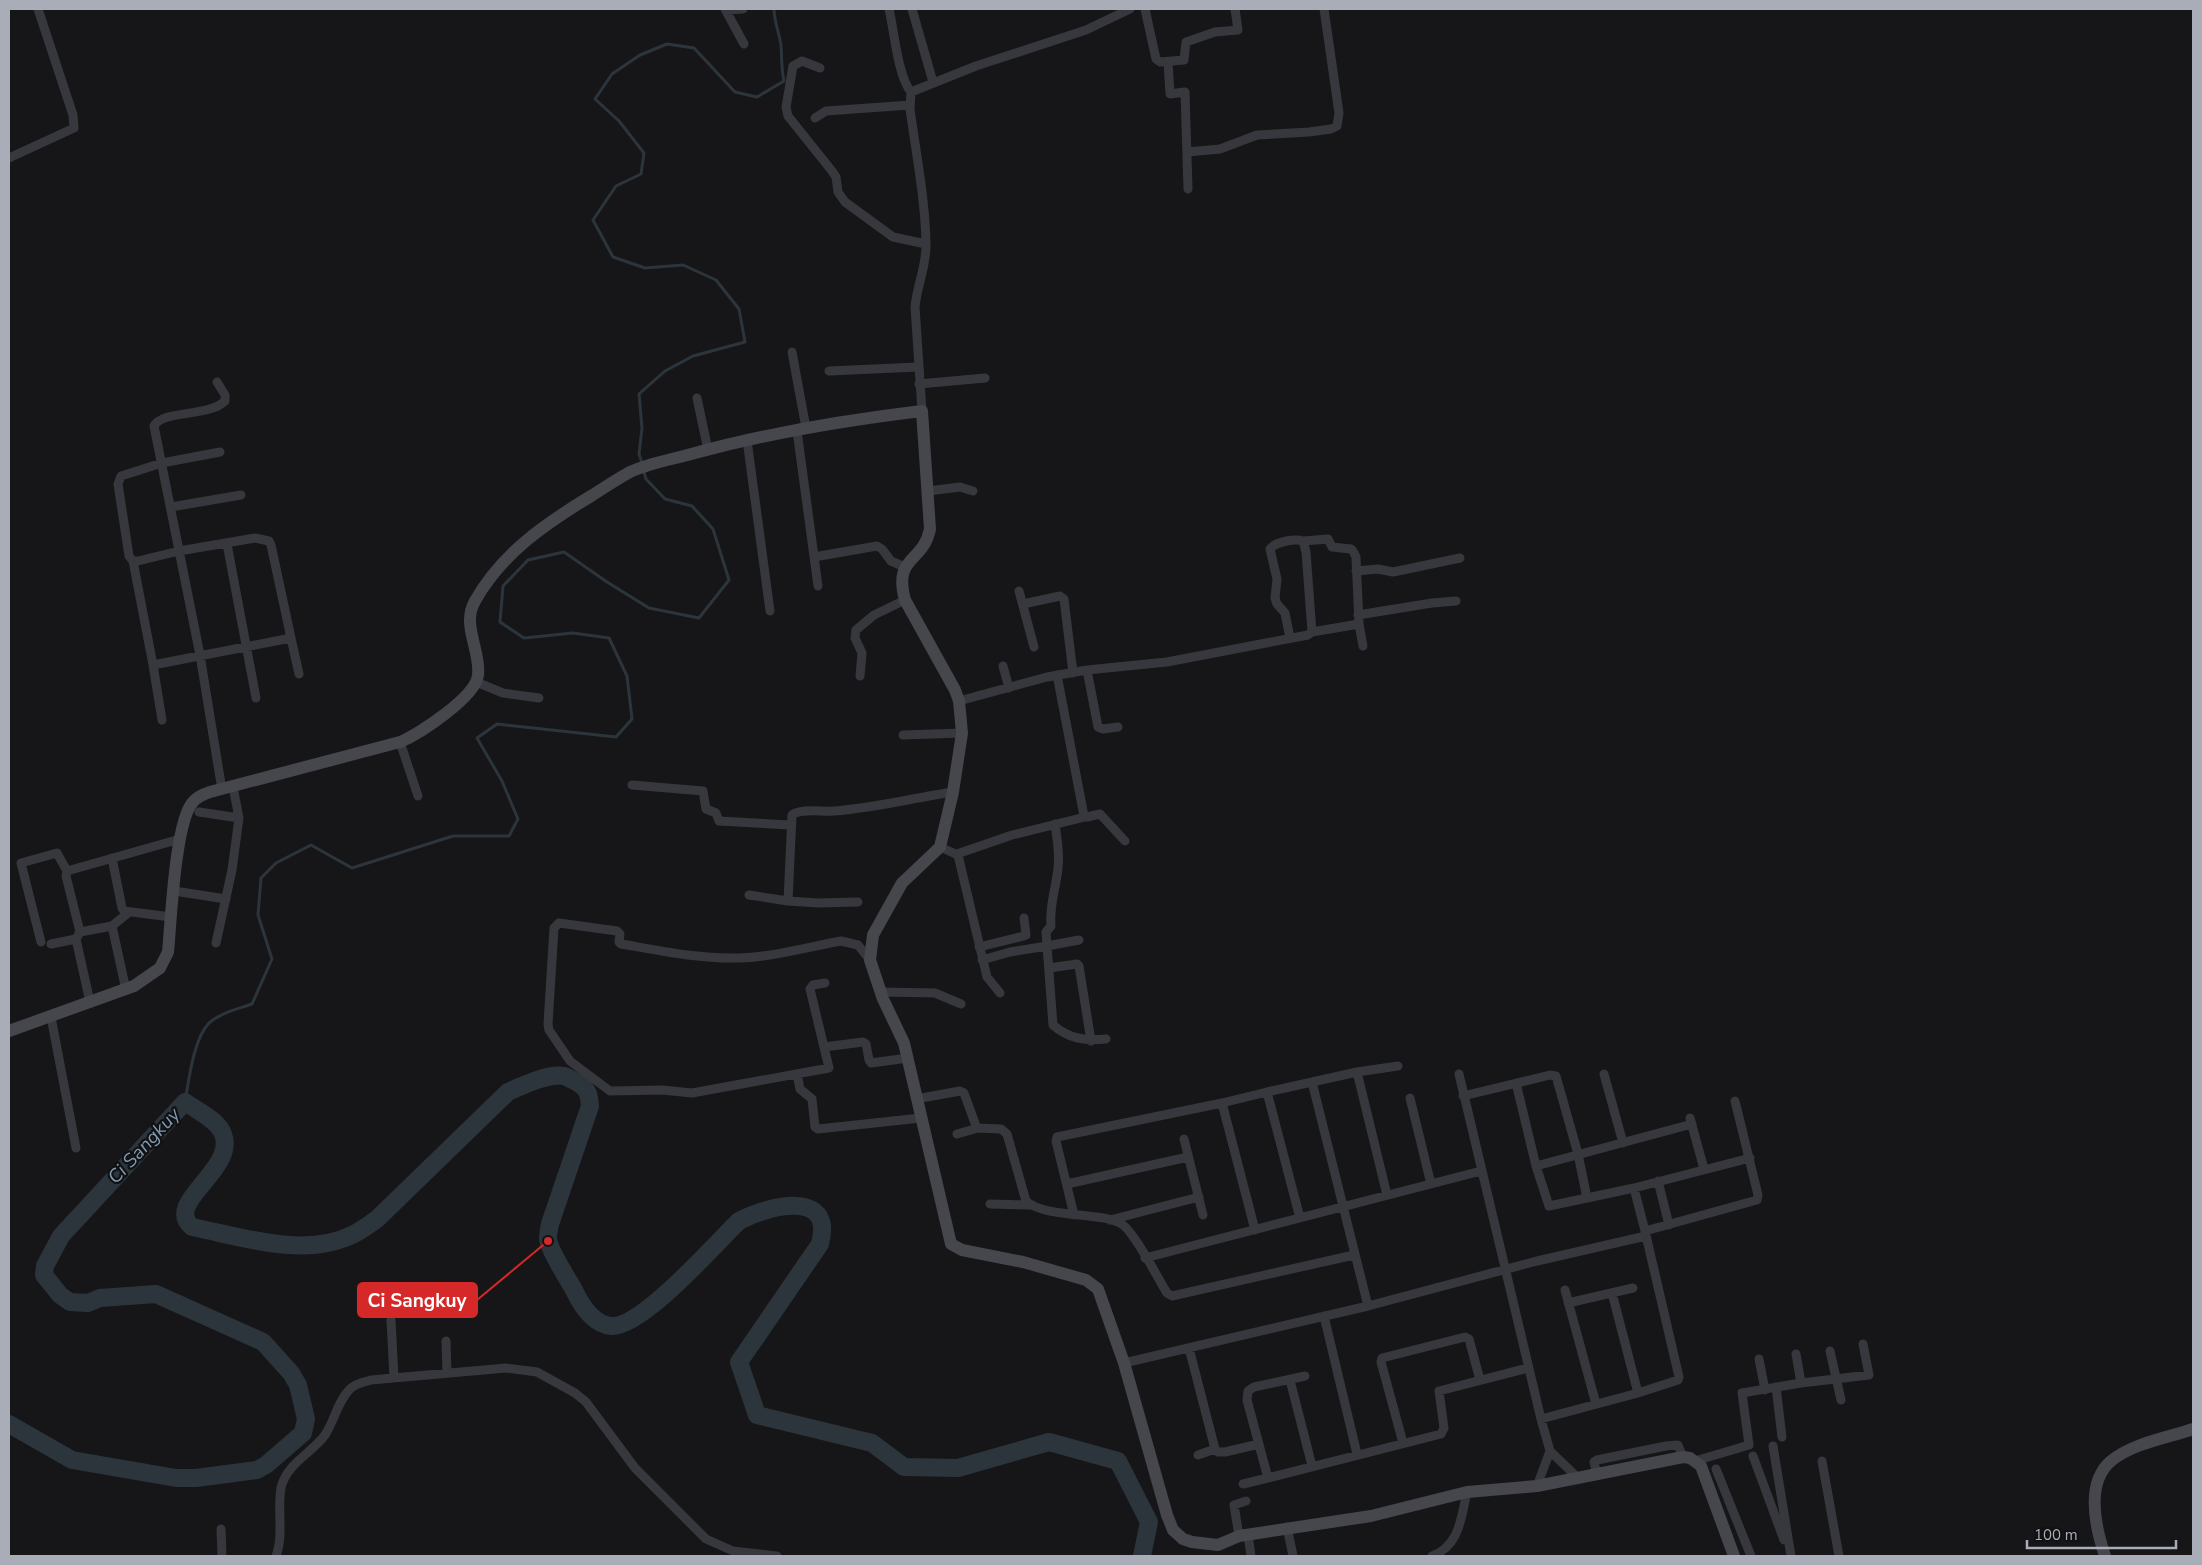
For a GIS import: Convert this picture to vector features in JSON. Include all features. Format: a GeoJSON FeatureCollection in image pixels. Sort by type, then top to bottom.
{"type":"FeatureCollection","features":[{"type":"Feature","properties":{"kind":"street"},"geometry":{"type":"LineString","coordinates":[[9,158],[74,128],[73,114],[38,9]]}},
{"type":"Feature","properties":{"kind":"street"},"geometry":{"type":"LineString","coordinates":[[743,9],[725,10],[744,44]]}},
{"type":"Feature","properties":{"kind":"street"},"geometry":{"type":"LineString","coordinates":[[870,960],[874,935],[902,883],[940,847],[953,792],[962,732],[959,701],[955,690],[905,600],[901,585],[903,570],[923,546],[930,529],[915,307],[916,295],[923,271],[926,244],[910,92],[906,87],[889,9]]}},
{"type":"Feature","properties":{"kind":"street"},"geometry":{"type":"LineString","coordinates":[[912,9],[933,82]]}},
{"type":"Feature","properties":{"kind":"street"},"geometry":{"type":"LineString","coordinates":[[910,92],[976,66],[1086,30],[1130,9]]}},
{"type":"Feature","properties":{"kind":"street"},"geometry":{"type":"LineString","coordinates":[[1145,9],[1156,59],[1160,62],[1184,60],[1186,42],[1190,40],[1203,38],[1215,32],[1238,30],[1235,9]]}},
{"type":"Feature","properties":{"kind":"street"},"geometry":{"type":"LineString","coordinates":[[1187,152],[1220,150],[1258,135],[1308,132],[1331,129],[1337,126],[1339,113],[1324,9]]}},
{"type":"Feature","properties":{"kind":"street"},"geometry":{"type":"LineString","coordinates":[[820,68],[802,61],[793,66],[786,107],[788,116],[836,177],[838,192],[845,202],[893,236],[926,244]]}},
{"type":"Feature","properties":{"kind":"street"},"geometry":{"type":"LineString","coordinates":[[1168,62],[1170,94],[1185,92],[1188,189]]}},
{"type":"Feature","properties":{"kind":"street"},"geometry":{"type":"LineString","coordinates":[[815,118],[826,111],[910,105]]}},
{"type":"Feature","properties":{"kind":"street"},"geometry":{"type":"LineString","coordinates":[[792,352],[818,586]]}},
{"type":"Feature","properties":{"kind":"street"},"geometry":{"type":"LineString","coordinates":[[829,372],[918,367]]}},
{"type":"Feature","properties":{"kind":"street"},"geometry":{"type":"LineString","coordinates":[[919,384],[985,378]]}},
{"type":"Feature","properties":{"kind":"street"},"geometry":{"type":"LineString","coordinates":[[216,943],[232,870],[239,818],[228,788],[154,428],[155,422],[161,419],[212,409],[221,405],[225,395],[217,382]]}},
{"type":"Feature","properties":{"kind":"street"},"geometry":{"type":"LineString","coordinates":[[697,398],[708,450]]}},
{"type":"Feature","properties":{"kind":"street"},"geometry":{"type":"LineString","coordinates":[[9,1031],[126,990],[149,977],[160,968],[168,952],[180,839],[188,810],[193,801],[202,795],[400,742],[412,737],[432,724],[463,698],[476,682],[478,668],[470,618],[474,602],[484,586],[515,549],[536,531],[630,472],[747,440],[801,429],[922,411]]}},
{"type":"Feature","properties":{"kind":"street"},"geometry":{"type":"LineString","coordinates":[[747,440],[770,611]]}},
{"type":"Feature","properties":{"kind":"street"},"geometry":{"type":"LineString","coordinates":[[162,720],[133,561],[129,556],[119,479],[126,473],[162,463],[220,452]]}},
{"type":"Feature","properties":{"kind":"street"},"geometry":{"type":"LineString","coordinates":[[928,491],[960,487],[973,491]]}},
{"type":"Feature","properties":{"kind":"street"},"geometry":{"type":"LineString","coordinates":[[171,507],[241,495]]}},
{"type":"Feature","properties":{"kind":"street"},"geometry":{"type":"LineString","coordinates":[[133,561],[255,538],[270,541],[299,674]]}},
{"type":"Feature","properties":{"kind":"street"},"geometry":{"type":"LineString","coordinates":[[1290,638],[1285,613],[1277,604],[1275,598],[1277,580],[1270,549],[1274,545],[1290,541],[1297,540],[1303,542],[1328,539],[1332,548],[1354,550],[1359,620],[1363,646]]}},
{"type":"Feature","properties":{"kind":"street"},"geometry":{"type":"LineString","coordinates":[[1303,542],[1306,552],[1312,632]]}},
{"type":"Feature","properties":{"kind":"street"},"geometry":{"type":"LineString","coordinates":[[227,544],[256,698]]}},
{"type":"Feature","properties":{"kind":"street"},"geometry":{"type":"LineString","coordinates":[[814,556],[876,546],[882,549],[891,561],[903,570]]}},
{"type":"Feature","properties":{"kind":"street"},"geometry":{"type":"LineString","coordinates":[[1356,571],[1378,569],[1393,572],[1460,558]]}},
{"type":"Feature","properties":{"kind":"street"},"geometry":{"type":"LineString","coordinates":[[1019,591],[1034,647]]}},
{"type":"Feature","properties":{"kind":"street"},"geometry":{"type":"LineString","coordinates":[[1023,604],[1060,596],[1064,599],[1073,673]]}},
{"type":"Feature","properties":{"kind":"street"},"geometry":{"type":"LineString","coordinates":[[860,676],[862,653],[855,638],[856,630],[874,615],[905,600]]}},
{"type":"Feature","properties":{"kind":"street"},"geometry":{"type":"LineString","coordinates":[[959,701],[1057,675],[1167,662],[1290,638],[1432,603],[1456,601]]}},
{"type":"Feature","properties":{"kind":"street"},"geometry":{"type":"LineString","coordinates":[[153,665],[291,638]]}},
{"type":"Feature","properties":{"kind":"street"},"geometry":{"type":"LineString","coordinates":[[1003,666],[1009,688]]}},
{"type":"Feature","properties":{"kind":"street"},"geometry":{"type":"LineString","coordinates":[[1087,670],[1098,727],[1103,729],[1118,727]]}},
{"type":"Feature","properties":{"kind":"street"},"geometry":{"type":"LineString","coordinates":[[1057,675],[1085,817]]}},
{"type":"Feature","properties":{"kind":"street"},"geometry":{"type":"LineString","coordinates":[[476,682],[504,693],[539,698]]}},
{"type":"Feature","properties":{"kind":"street"},"geometry":{"type":"LineString","coordinates":[[903,735],[962,732]]}},
{"type":"Feature","properties":{"kind":"street"},"geometry":{"type":"LineString","coordinates":[[400,742],[418,796]]}},
{"type":"Feature","properties":{"kind":"street"},"geometry":{"type":"LineString","coordinates":[[632,785],[704,791],[706,808],[716,813],[719,820],[790,824]]}},
{"type":"Feature","properties":{"kind":"street"},"geometry":{"type":"LineString","coordinates":[[788,901],[790,824],[792,815],[798,812],[834,811],[878,806],[953,792]]}},
{"type":"Feature","properties":{"kind":"street"},"geometry":{"type":"LineString","coordinates":[[200,812],[239,818]]}},
{"type":"Feature","properties":{"kind":"street"},"geometry":{"type":"LineString","coordinates":[[940,847],[957,854],[1012,835],[1100,814],[1125,841]]}},
{"type":"Feature","properties":{"kind":"street"},"geometry":{"type":"LineString","coordinates":[[1055,824],[1059,847],[1059,866],[1050,907],[1051,926],[1046,932],[1053,1025],[1076,1039],[1091,1041],[1106,1039]]}},
{"type":"Feature","properties":{"kind":"street"},"geometry":{"type":"LineString","coordinates":[[67,871],[180,839]]}},
{"type":"Feature","properties":{"kind":"street"},"geometry":{"type":"LineString","coordinates":[[41,942],[21,863],[57,853],[67,871],[66,876],[90,1002]]}},
{"type":"Feature","properties":{"kind":"street"},"geometry":{"type":"LineString","coordinates":[[957,854],[987,977],[1000,994]]}},
{"type":"Feature","properties":{"kind":"street"},"geometry":{"type":"LineString","coordinates":[[112,858],[122,908],[128,913],[171,917]]}},
{"type":"Feature","properties":{"kind":"street"},"geometry":{"type":"LineString","coordinates":[[174,891],[226,899]]}},
{"type":"Feature","properties":{"kind":"street"},"geometry":{"type":"LineString","coordinates":[[750,895],[788,901],[818,903],[858,902]]}},
{"type":"Feature","properties":{"kind":"street"},"geometry":{"type":"LineString","coordinates":[[51,944],[112,926],[128,913]]}},
{"type":"Feature","properties":{"kind":"street"},"geometry":{"type":"LineString","coordinates":[[979,947],[1026,935],[1024,918]]}},
{"type":"Feature","properties":{"kind":"street"},"geometry":{"type":"LineString","coordinates":[[825,983],[813,985],[810,989],[829,1068],[692,1093],[662,1090],[610,1091],[570,1061],[549,1030],[548,1024],[555,926],[563,922],[617,931],[620,934],[619,942],[621,944],[662,953],[699,957],[758,956],[841,941],[858,946],[870,960],[880,992],[904,1043],[952,1244],[962,1250],[1023,1262],[1093,1283],[1102,1295],[1124,1363],[1167,1515],[1174,1530],[1183,1539],[1206,1545],[1218,1545],[1244,1536],[1371,1516],[1467,1492],[1537,1486],[1683,1457],[1695,1461],[1701,1466],[1734,1556]]}},
{"type":"Feature","properties":{"kind":"street"},"geometry":{"type":"LineString","coordinates":[[112,926],[126,990]]}},
{"type":"Feature","properties":{"kind":"street"},"geometry":{"type":"LineString","coordinates":[[982,960],[1010,952],[1079,940]]}},
{"type":"Feature","properties":{"kind":"street"},"geometry":{"type":"LineString","coordinates":[[1049,968],[1077,964],[1079,966],[1091,1041]]}},
{"type":"Feature","properties":{"kind":"street"},"geometry":{"type":"LineString","coordinates":[[880,992],[936,993],[961,1004]]}},
{"type":"Feature","properties":{"kind":"street"},"geometry":{"type":"LineString","coordinates":[[50,1017],[76,1148]]}},
{"type":"Feature","properties":{"kind":"street"},"geometry":{"type":"LineString","coordinates":[[824,1047],[864,1043],[871,1063],[908,1058]]}},
{"type":"Feature","properties":{"kind":"street"},"geometry":{"type":"LineString","coordinates":[[1074,1215],[1056,1141],[1057,1136],[1222,1103],[1357,1072],[1398,1066]]}},
{"type":"Feature","properties":{"kind":"street"},"geometry":{"type":"LineString","coordinates":[[1357,1072],[1388,1196]]}},
{"type":"Feature","properties":{"kind":"street"},"geometry":{"type":"LineString","coordinates":[[797,1074],[800,1089],[812,1098],[815,1127],[818,1129],[921,1118]]}},
{"type":"Feature","properties":{"kind":"street"},"geometry":{"type":"LineString","coordinates":[[1459,1074],[1540,1419],[1550,1451],[1578,1478]]}},
{"type":"Feature","properties":{"kind":"street"},"geometry":{"type":"LineString","coordinates":[[1464,1096],[1552,1074],[1558,1077],[1578,1154],[1587,1198]]}},
{"type":"Feature","properties":{"kind":"street"},"geometry":{"type":"LineString","coordinates":[[1604,1074],[1623,1143]]}},
{"type":"Feature","properties":{"kind":"street"},"geometry":{"type":"LineString","coordinates":[[1312,1082],[1368,1306]]}},
{"type":"Feature","properties":{"kind":"street"},"geometry":{"type":"LineString","coordinates":[[1516,1083],[1536,1166],[1549,1206],[1634,1188],[1750,1158]]}},
{"type":"Feature","properties":{"kind":"street"},"geometry":{"type":"LineString","coordinates":[[916,1099],[960,1091],[966,1096],[974,1123],[978,1128]]}},
{"type":"Feature","properties":{"kind":"street"},"geometry":{"type":"LineString","coordinates":[[1268,1092],[1300,1218]]}},
{"type":"Feature","properties":{"kind":"street"},"geometry":{"type":"LineString","coordinates":[[1410,1098],[1431,1184]]}},
{"type":"Feature","properties":{"kind":"street"},"geometry":{"type":"LineString","coordinates":[[1124,1363],[1368,1306],[1646,1233],[1757,1200],[1758,1195],[1750,1158],[1735,1101]]}},
{"type":"Feature","properties":{"kind":"street"},"geometry":{"type":"LineString","coordinates":[[1222,1103],[1254,1230]]}},
{"type":"Feature","properties":{"kind":"street"},"geometry":{"type":"LineString","coordinates":[[1536,1166],[1623,1143],[1691,1121],[1704,1169]]}},
{"type":"Feature","properties":{"kind":"street"},"geometry":{"type":"LineString","coordinates":[[957,1134],[978,1128],[1001,1129],[1007,1134],[1024,1198],[1030,1204]]}},
{"type":"Feature","properties":{"kind":"street"},"geometry":{"type":"LineString","coordinates":[[1184,1139],[1203,1216]]}},
{"type":"Feature","properties":{"kind":"street"},"geometry":{"type":"LineString","coordinates":[[1067,1184],[1188,1157]]}},
{"type":"Feature","properties":{"kind":"street"},"geometry":{"type":"LineString","coordinates":[[1145,1258],[1481,1171]]}},
{"type":"Feature","properties":{"kind":"street"},"geometry":{"type":"LineString","coordinates":[[1658,1181],[1669,1225]]}},
{"type":"Feature","properties":{"kind":"street"},"geometry":{"type":"LineString","coordinates":[[1540,1419],[1638,1394],[1676,1382],[1679,1377],[1634,1188]]}},
{"type":"Feature","properties":{"kind":"street"},"geometry":{"type":"LineString","coordinates":[[1110,1220],[1199,1197]]}},
{"type":"Feature","properties":{"kind":"street"},"geometry":{"type":"LineString","coordinates":[[990,1204],[1030,1204],[1074,1215],[1110,1220],[1121,1224],[1128,1230],[1167,1293],[1172,1296],[1354,1255]]}},
{"type":"Feature","properties":{"kind":"street"},"geometry":{"type":"LineString","coordinates":[[1568,1303],[1633,1288]]}},
{"type":"Feature","properties":{"kind":"street"},"geometry":{"type":"LineString","coordinates":[[1564,1290],[1596,1404]]}},
{"type":"Feature","properties":{"kind":"street"},"geometry":{"type":"LineString","coordinates":[[1612,1293],[1638,1394]]}},
{"type":"Feature","properties":{"kind":"street"},"geometry":{"type":"LineString","coordinates":[[1324,1316],[1358,1454]]}},
{"type":"Feature","properties":{"kind":"street"},"geometry":{"type":"LineString","coordinates":[[391,1320],[394,1378]]}},
{"type":"Feature","properties":{"kind":"street"},"geometry":{"type":"LineString","coordinates":[[1404,1443],[1382,1358],[1465,1337],[1468,1339],[1480,1380]]}},
{"type":"Feature","properties":{"kind":"street"},"geometry":{"type":"LineString","coordinates":[[446,1341],[447,1373]]}},
{"type":"Feature","properties":{"kind":"street"},"geometry":{"type":"LineString","coordinates":[[1695,1461],[1749,1445],[1742,1393],[1801,1383],[1869,1375],[1863,1344]]}},
{"type":"Feature","properties":{"kind":"street"},"geometry":{"type":"LineString","coordinates":[[1189,1348],[1218,1452],[1259,1444]]}},
{"type":"Feature","properties":{"kind":"street"},"geometry":{"type":"LineString","coordinates":[[1830,1351],[1841,1400]]}},
{"type":"Feature","properties":{"kind":"street"},"geometry":{"type":"LineString","coordinates":[[1796,1354],[1801,1383]]}},
{"type":"Feature","properties":{"kind":"street"},"geometry":{"type":"LineString","coordinates":[[1759,1359],[1765,1390]]}},
{"type":"Feature","properties":{"kind":"street"},"geometry":{"type":"LineString","coordinates":[[276,1556],[282,1487],[288,1473],[326,1433],[341,1398],[351,1388],[363,1382],[506,1368],[537,1372],[586,1402],[635,1468],[706,1539],[733,1551],[777,1556]]}},
{"type":"Feature","properties":{"kind":"street"},"geometry":{"type":"LineString","coordinates":[[1243,1484],[1444,1432],[1439,1391],[1528,1368]]}},
{"type":"Feature","properties":{"kind":"street"},"geometry":{"type":"LineString","coordinates":[[1268,1478],[1247,1400],[1248,1391],[1254,1387],[1305,1376]]}},
{"type":"Feature","properties":{"kind":"street"},"geometry":{"type":"LineString","coordinates":[[1290,1380],[1312,1466]]}},
{"type":"Feature","properties":{"kind":"street"},"geometry":{"type":"LineString","coordinates":[[1776,1388],[1782,1437]]}},
{"type":"Feature","properties":{"kind":"street"},"geometry":{"type":"LineString","coordinates":[[2105,1556],[2096,1523],[2095,1502],[2103,1471],[2110,1462],[2130,1450],[2193,1429]]}},
{"type":"Feature","properties":{"kind":"street"},"geometry":{"type":"LineString","coordinates":[[1773,1446],[1790,1556]]}},
{"type":"Feature","properties":{"kind":"street"},"geometry":{"type":"LineString","coordinates":[[1198,1455],[1216,1449]]}},
{"type":"Feature","properties":{"kind":"street"},"geometry":{"type":"LineString","coordinates":[[1537,1486],[1550,1451]]}},
{"type":"Feature","properties":{"kind":"street"},"geometry":{"type":"LineString","coordinates":[[1753,1456],[1790,1556]]}},
{"type":"Feature","properties":{"kind":"street"},"geometry":{"type":"LineString","coordinates":[[1822,1461],[1839,1556]]}},
{"type":"Feature","properties":{"kind":"street"},"geometry":{"type":"LineString","coordinates":[[1716,1470],[1751,1556]]}},
{"type":"Feature","properties":{"kind":"street"},"geometry":{"type":"LineString","coordinates":[[1432,1556],[1440,1553],[1458,1533],[1467,1492]]}},
{"type":"Feature","properties":{"kind":"street"},"geometry":{"type":"LineString","coordinates":[[1246,1501],[1234,1505],[1251,1556]]}},
{"type":"Feature","properties":{"kind":"street"},"geometry":{"type":"LineString","coordinates":[[1287,1528],[1293,1556]]}},
{"type":"Feature","properties":{"kind":"street"},"geometry":{"type":"LineString","coordinates":[[221,1529],[222,1556]]}},
{"type":"Feature","properties":{"kind":"waterway"},"geometry":{"type":"LineString","coordinates":[[642,463],[639,454],[642,428],[639,394],[665,371],[693,356],[745,342],[739,309],[716,280],[683,265],[645,268],[613,257],[593,220],[616,186],[641,174],[644,153],[619,121],[595,99],[612,74],[640,55],[667,44],[694,48],[735,92],[757,97],[784,81],[781,45],[774,9]]}},
{"type":"Feature","properties":{"kind":"waterway"},"geometry":{"type":"LineString","coordinates":[[185,1102],[192,1061],[204,1030],[209,1023],[218,1017],[252,1004],[272,959],[258,915],[261,878],[276,863],[311,845],[352,868],[453,836],[509,836],[518,819],[502,781],[477,738],[497,724],[616,737],[632,719],[627,676],[609,638],[573,633],[524,638],[500,622],[503,586],[528,560],[564,552],[649,608],[699,618],[729,580],[713,529],[692,506],[665,499],[646,479],[643,469]]}},
{"type":"Feature","properties":{"kind":"waterway","name":"Ci Sangkuy"},"geometry":{"type":"LineString","coordinates":[[9,1424],[72,1460],[176,1478],[196,1478],[257,1470],[266,1465],[303,1433],[306,1419],[298,1385],[291,1373],[263,1342],[156,1294],[100,1298],[88,1303],[70,1302],[60,1295],[44,1275],[45,1266],[61,1236],[185,1102],[216,1124],[223,1134],[224,1147],[220,1160],[212,1173],[193,1196],[187,1207],[186,1217],[192,1227],[274,1244],[315,1245],[335,1241],[354,1234],[377,1219],[508,1092],[543,1078],[564,1076],[585,1088],[590,1106],[550,1224],[548,1239],[555,1257],[580,1302],[593,1318],[611,1326],[624,1323],[640,1314],[678,1283],[739,1221],[751,1215],[781,1207],[796,1206],[808,1208],[818,1215],[822,1226],[820,1244],[739,1362],[757,1415],[872,1443],[904,1467],[958,1468],[1049,1442],[1118,1461],[1149,1522],[1142,1556]]}},
{"type":"Feature","properties":{"kind":"place","name":"Ci Sangkuy"},"geometry":{"type":"Point","coordinates":[548,1241]}}]}
